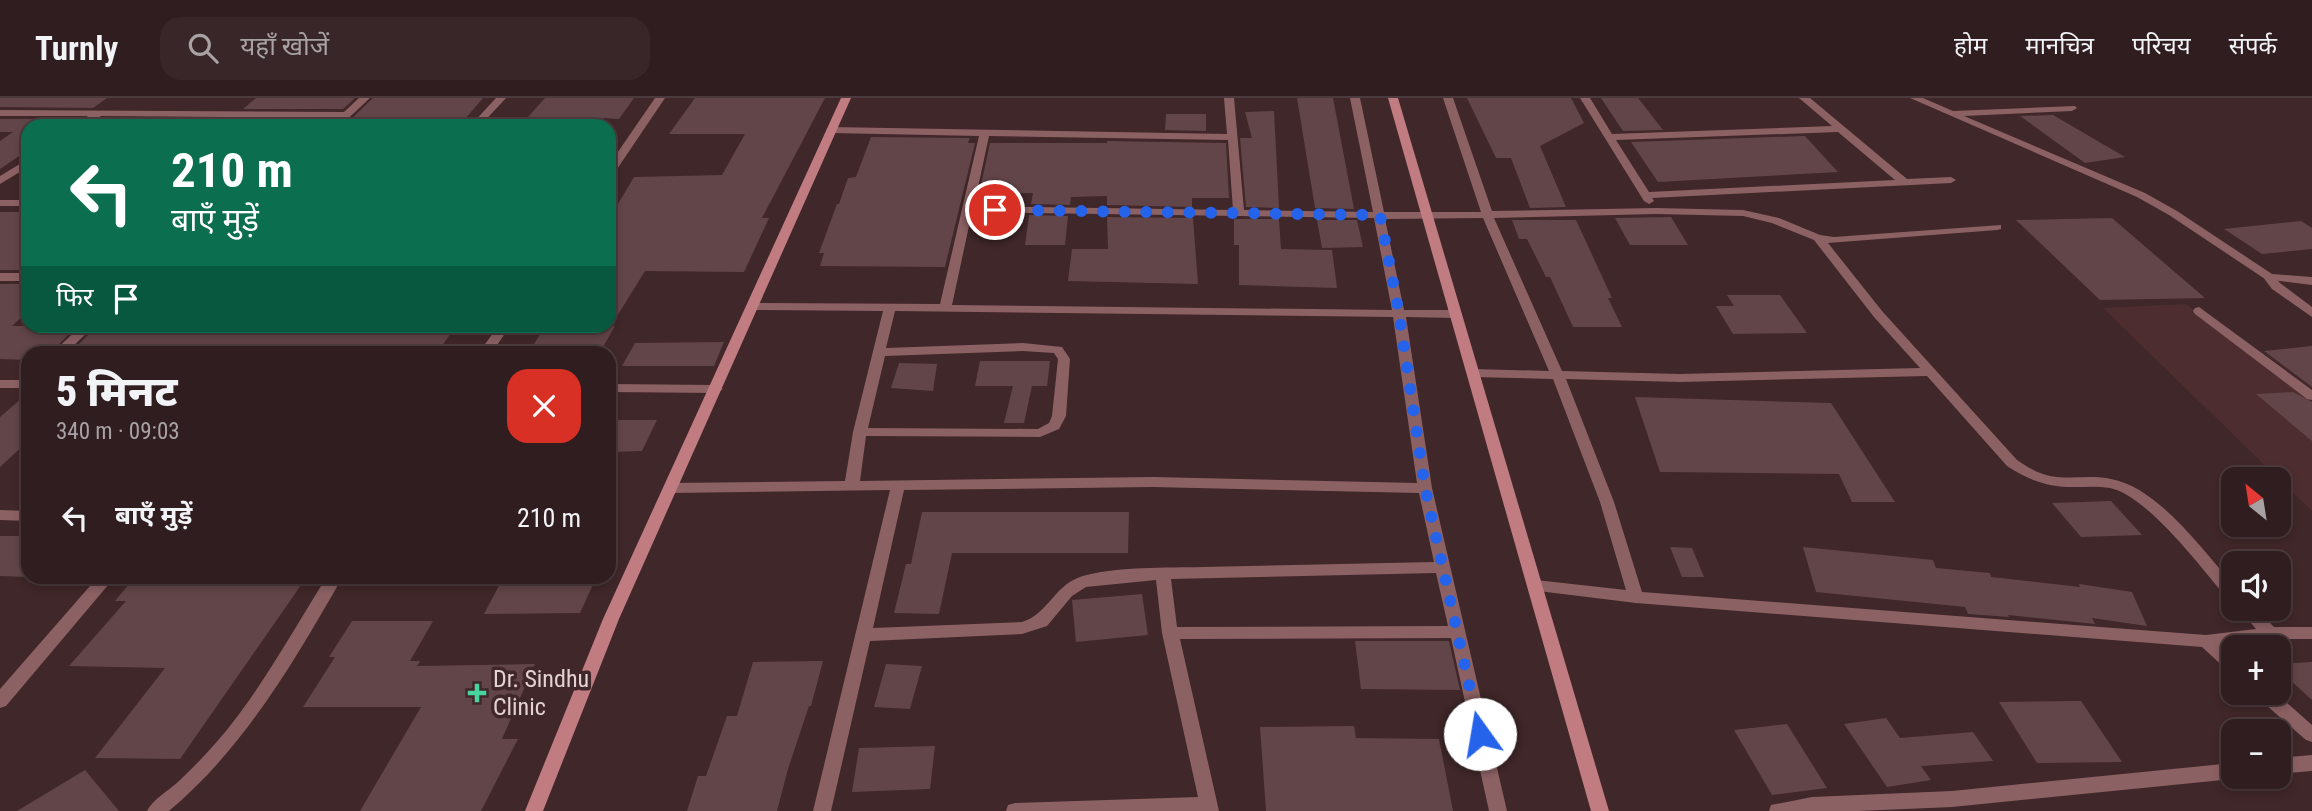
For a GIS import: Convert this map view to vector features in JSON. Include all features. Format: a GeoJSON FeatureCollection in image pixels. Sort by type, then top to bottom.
{"type":"FeatureCollection","features":[{"type":"Feature","properties":{"kind":"street"},"geometry":{"type":"LineString","coordinates":[[342,119],[365,98]]}},
{"type":"Feature","properties":{"kind":"street"},"geometry":{"type":"LineString","coordinates":[[481,119],[500,98]]}},
{"type":"Feature","properties":{"kind":"street"},"geometry":{"type":"LineString","coordinates":[[616,163],[660,98]]}},
{"type":"Feature","properties":{"kind":"street"},"geometry":{"type":"LineString","coordinates":[[534,811],[611,619],[846,98]]}},
{"type":"Feature","properties":{"kind":"street"},"geometry":{"type":"LineString","coordinates":[[1229,98],[1239,213]]}},
{"type":"Feature","properties":{"kind":"street"},"geometry":{"type":"LineString","coordinates":[[1354,98],[1399,314],[1425,488],[1498,811]]}},
{"type":"Feature","properties":{"kind":"street"},"geometry":{"type":"LineString","coordinates":[[1393,98],[1600,811]]}},
{"type":"Feature","properties":{"kind":"street"},"geometry":{"type":"LineString","coordinates":[[1448,98],[1487,214],[1558,376],[1607,502],[1636,597]]}},
{"type":"Feature","properties":{"kind":"street"},"geometry":{"type":"LineString","coordinates":[[1585,98],[1656,211]]}},
{"type":"Feature","properties":{"kind":"street"},"geometry":{"type":"LineString","coordinates":[[1804,98],[1905,183]]}},
{"type":"Feature","properties":{"kind":"street"},"geometry":{"type":"LineString","coordinates":[[1915,98],[2141,195],[2173,213],[2269,277],[2276,286],[2312,313]]}},
{"type":"Feature","properties":{"kind":"street"},"geometry":{"type":"LineString","coordinates":[[1950,113],[2072,108]]}},
{"type":"Feature","properties":{"kind":"street"},"geometry":{"type":"LineString","coordinates":[[0,113],[346,115]]}},
{"type":"Feature","properties":{"kind":"street"},"geometry":{"type":"LineString","coordinates":[[90,119],[98,114]]}},
{"type":"Feature","properties":{"kind":"street"},"geometry":{"type":"LineString","coordinates":[[218,119],[224,114]]}},
{"type":"Feature","properties":{"kind":"street"},"geometry":{"type":"LineString","coordinates":[[1610,138],[1841,129]]}},
{"type":"Feature","properties":{"kind":"street"},"geometry":{"type":"LineString","coordinates":[[831,130],[1232,136]]}},
{"type":"Feature","properties":{"kind":"street"},"geometry":{"type":"LineString","coordinates":[[945,308],[985,133]]}},
{"type":"Feature","properties":{"kind":"street"},"geometry":{"type":"LineString","coordinates":[[0,181],[21,167]]}},
{"type":"Feature","properties":{"kind":"street"},"geometry":{"type":"LineString","coordinates":[[1646,195],[1951,180]]}},
{"type":"Feature","properties":{"kind":"street"},"geometry":{"type":"LineString","coordinates":[[0,203],[21,203]]}},
{"type":"Feature","properties":{"kind":"street"},"geometry":{"type":"LineString","coordinates":[[967,209],[1427,216],[1656,211],[1760,216],[1818,238],[1851,240],[1997,228]]}},
{"type":"Feature","properties":{"kind":"street"},"geometry":{"type":"LineString","coordinates":[[1818,238],[1929,372],[2012,463],[2030,476],[2057,484],[2112,484],[2135,492],[2221,582]]}},
{"type":"Feature","properties":{"kind":"street"},"geometry":{"type":"LineString","coordinates":[[0,277],[21,277]]}},
{"type":"Feature","properties":{"kind":"street"},"geometry":{"type":"LineString","coordinates":[[2269,277],[2312,281]]}},
{"type":"Feature","properties":{"kind":"street"},"geometry":{"type":"LineString","coordinates":[[753,306],[1456,314]]}},
{"type":"Feature","properties":{"kind":"street"},"geometry":{"type":"LineString","coordinates":[[852,485],[860,432],[881,352],[883,327],[890,307]]}},
{"type":"Feature","properties":{"kind":"street"},"geometry":{"type":"LineString","coordinates":[[2199,311],[2312,396]]}},
{"type":"Feature","properties":{"kind":"street"},"geometry":{"type":"LineString","coordinates":[[66,346],[80,333]]}},
{"type":"Feature","properties":{"kind":"street"},"geometry":{"type":"LineString","coordinates":[[860,432],[1040,433],[1054,426],[1059,416],[1064,359],[1058,351],[1023,347],[881,352]]}},
{"type":"Feature","properties":{"kind":"street"},"geometry":{"type":"LineString","coordinates":[[1473,373],[1680,378],[1929,372]]}},
{"type":"Feature","properties":{"kind":"street"},"geometry":{"type":"LineString","coordinates":[[0,384],[21,382]]}},
{"type":"Feature","properties":{"kind":"street"},"geometry":{"type":"LineString","coordinates":[[616,388],[716,388]]}},
{"type":"Feature","properties":{"kind":"street"},"geometry":{"type":"LineString","coordinates":[[670,488],[1153,482],[1425,488]]}},
{"type":"Feature","properties":{"kind":"street"},"geometry":{"type":"LineString","coordinates":[[822,811],[898,485]]}},
{"type":"Feature","properties":{"kind":"street"},"geometry":{"type":"LineString","coordinates":[[0,516],[21,516]]}},
{"type":"Feature","properties":{"kind":"street"},"geometry":{"type":"LineString","coordinates":[[863,635],[1022,628],[1041,622],[1066,592],[1082,582],[1100,578],[1163,574],[1442,568]]}},
{"type":"Feature","properties":{"kind":"street"},"geometry":{"type":"LineString","coordinates":[[1015,811],[1210,808],[1170,633],[1163,574]]}},
{"type":"Feature","properties":{"kind":"street"},"geometry":{"type":"LineString","coordinates":[[0,701],[101,584]]}},
{"type":"Feature","properties":{"kind":"street"},"geometry":{"type":"LineString","coordinates":[[156,811],[214,760],[246,719],[330,584]]}},
{"type":"Feature","properties":{"kind":"street"},"geometry":{"type":"LineString","coordinates":[[1536,586],[1636,597],[2206,641],[2270,633],[2312,633]]}},
{"type":"Feature","properties":{"kind":"street"},"geometry":{"type":"LineString","coordinates":[[2258,621],[2270,633]]}},
{"type":"Feature","properties":{"kind":"street"},"geometry":{"type":"LineString","coordinates":[[1170,633],[1458,632]]}},
{"type":"Feature","properties":{"kind":"street"},"geometry":{"type":"LineString","coordinates":[[2206,641],[2221,654]]}},
{"type":"Feature","properties":{"kind":"street"},"geometry":{"type":"LineString","coordinates":[[2278,705],[2312,735]]}},
{"type":"Feature","properties":{"kind":"street"},"geometry":{"type":"LineString","coordinates":[[2291,764],[2312,762]]}},
{"type":"Feature","properties":{"kind":"street"},"geometry":{"type":"LineString","coordinates":[[1778,811],[1812,805],[1952,799],[2221,772]]}},
{"type":"Feature","properties":{"kind":"shaded area"},"geometry":{"type":"Polygon","coordinates":[[[2186,304],[2312,401],[2312,511],[2291,491],[2291,467],[2267,467],[2103,308],[2186,304]]]}},
{"type":"Feature","properties":{"kind":"building"},"geometry":{"type":"Polygon","coordinates":[[[0,98],[107,98],[93,108],[0,107],[0,98]]]}},
{"type":"Feature","properties":{"kind":"building"},"geometry":{"type":"Polygon","coordinates":[[[256,98],[355,98],[343,109],[243,109],[256,98]]]}},
{"type":"Feature","properties":{"kind":"building"},"geometry":{"type":"Polygon","coordinates":[[[373,98],[483,98],[465,119],[351,119],[373,98]]]}},
{"type":"Feature","properties":{"kind":"building"},"geometry":{"type":"Polygon","coordinates":[[[545,98],[634,98],[619,119],[528,117],[545,98]]]}},
{"type":"Feature","properties":{"kind":"building"},"geometry":{"type":"Polygon","coordinates":[[[695,98],[825,98],[762,218],[769,218],[744,272],[645,271],[616,318],[616,207],[634,177],[722,175],[745,134],[669,134],[695,98]]]}},
{"type":"Feature","properties":{"kind":"building"},"geometry":{"type":"Polygon","coordinates":[[[1297,98],[1333,98],[1354,209],[1315,208],[1297,98]]]}},
{"type":"Feature","properties":{"kind":"building"},"geometry":{"type":"Polygon","coordinates":[[[1467,98],[1571,98],[1584,123],[1540,146],[1566,207],[1530,208],[1511,158],[1496,158],[1467,98]]]}},
{"type":"Feature","properties":{"kind":"building"},"geometry":{"type":"Polygon","coordinates":[[[1601,98],[1638,98],[1663,130],[1623,131],[1601,98]]]}},
{"type":"Feature","properties":{"kind":"building"},"geometry":{"type":"Polygon","coordinates":[[[1274,111],[1279,208],[1246,207],[1240,138],[1252,138],[1245,112],[1274,111]]]}},
{"type":"Feature","properties":{"kind":"building"},"geometry":{"type":"Polygon","coordinates":[[[1166,114],[1206,114],[1206,131],[1165,130],[1166,114]]]}},
{"type":"Feature","properties":{"kind":"building"},"geometry":{"type":"Polygon","coordinates":[[[2053,115],[2125,157],[2085,163],[2020,116],[2053,115]]]}},
{"type":"Feature","properties":{"kind":"building"},"geometry":{"type":"Polygon","coordinates":[[[0,119],[21,119],[21,155],[0,169],[0,141],[13,132],[0,132],[0,119]]]}},
{"type":"Feature","properties":{"kind":"building"},"geometry":{"type":"Polygon","coordinates":[[[1805,136],[1838,172],[1658,182],[1631,142],[1805,136]]]}},
{"type":"Feature","properties":{"kind":"building"},"geometry":{"type":"Polygon","coordinates":[[[871,137],[970,138],[968,143],[975,143],[945,267],[820,266],[824,253],[819,253],[837,204],[848,178],[856,177],[871,137]]]}},
{"type":"Feature","properties":{"kind":"building"},"geometry":{"type":"Polygon","coordinates":[[[990,143],[1226,143],[1229,198],[1192,198],[1192,207],[1107,205],[1107,196],[1071,197],[1070,205],[1031,204],[1033,193],[979,194],[990,143]]]}},
{"type":"Feature","properties":{"kind":"building"},"geometry":{"type":"Polygon","coordinates":[[[0,212],[21,212],[21,270],[0,270],[0,212]]]}},
{"type":"Feature","properties":{"kind":"building"},"geometry":{"type":"Polygon","coordinates":[[[1029,215],[1068,216],[1065,245],[1025,245],[1029,215]]]}},
{"type":"Feature","properties":{"kind":"building"},"geometry":{"type":"Polygon","coordinates":[[[1107,217],[1193,218],[1198,284],[1068,281],[1072,249],[1108,249],[1107,217]]]}},
{"type":"Feature","properties":{"kind":"building"},"geometry":{"type":"Polygon","coordinates":[[[1671,217],[1688,245],[1630,245],[1615,218],[1671,217]]]}},
{"type":"Feature","properties":{"kind":"building"},"geometry":{"type":"Polygon","coordinates":[[[2112,218],[2205,298],[2100,300],[2016,220],[2112,218]]]}},
{"type":"Feature","properties":{"kind":"building"},"geometry":{"type":"Polygon","coordinates":[[[1234,219],[1279,219],[1281,249],[1332,250],[1337,288],[1239,285],[1239,245],[1234,245],[1234,219]]]}},
{"type":"Feature","properties":{"kind":"building"},"geometry":{"type":"Polygon","coordinates":[[[1317,220],[1357,220],[1363,247],[1322,248],[1317,220]]]}},
{"type":"Feature","properties":{"kind":"building"},"geometry":{"type":"Polygon","coordinates":[[[1512,220],[1576,220],[1612,298],[1608,298],[1622,327],[1573,327],[1550,277],[1546,277],[1527,239],[1519,239],[1512,220]]]}},
{"type":"Feature","properties":{"kind":"building"},"geometry":{"type":"Polygon","coordinates":[[[2301,221],[2312,228],[2312,249],[2262,254],[2224,229],[2301,221]]]}},
{"type":"Feature","properties":{"kind":"building"},"geometry":{"type":"Polygon","coordinates":[[[0,284],[21,284],[21,318],[12,326],[21,326],[21,333],[70,333],[57,346],[21,346],[21,360],[0,359],[0,284]]]}},
{"type":"Feature","properties":{"kind":"building"},"geometry":{"type":"Polygon","coordinates":[[[1727,295],[1780,295],[1807,333],[1733,334],[1716,306],[1734,306],[1727,295]]]}},
{"type":"Feature","properties":{"kind":"building"},"geometry":{"type":"Polygon","coordinates":[[[90,333],[451,333],[442,346],[77,346],[90,333]]]}},
{"type":"Feature","properties":{"kind":"building"},"geometry":{"type":"Polygon","coordinates":[[[541,333],[611,333],[604,346],[533,346],[541,333]]]}},
{"type":"Feature","properties":{"kind":"building"},"geometry":{"type":"Polygon","coordinates":[[[724,342],[714,366],[622,366],[635,343],[724,342]]]}},
{"type":"Feature","properties":{"kind":"building"},"geometry":{"type":"Polygon","coordinates":[[[2312,346],[2312,387],[2264,351],[2312,346]]]}},
{"type":"Feature","properties":{"kind":"building"},"geometry":{"type":"Polygon","coordinates":[[[980,361],[1050,361],[1047,386],[1032,386],[1024,423],[1004,423],[1013,386],[975,386],[980,361]]]}},
{"type":"Feature","properties":{"kind":"building"},"geometry":{"type":"Polygon","coordinates":[[[899,363],[937,364],[933,391],[891,388],[899,363]]]}},
{"type":"Feature","properties":{"kind":"building"},"geometry":{"type":"Polygon","coordinates":[[[2293,392],[2312,402],[2312,441],[2256,394],[2293,392]]]}},
{"type":"Feature","properties":{"kind":"building"},"geometry":{"type":"Polygon","coordinates":[[[1635,397],[1831,403],[1895,502],[1852,502],[1839,474],[1660,472],[1635,397]]]}},
{"type":"Feature","properties":{"kind":"building"},"geometry":{"type":"Polygon","coordinates":[[[21,399],[21,448],[0,467],[0,417],[21,399]]]}},
{"type":"Feature","properties":{"kind":"building"},"geometry":{"type":"Polygon","coordinates":[[[616,420],[657,420],[642,451],[616,452],[616,420]]]}},
{"type":"Feature","properties":{"kind":"building"},"geometry":{"type":"Polygon","coordinates":[[[2111,501],[2142,535],[2081,537],[2052,503],[2111,501]]]}},
{"type":"Feature","properties":{"kind":"building"},"geometry":{"type":"Polygon","coordinates":[[[922,512],[1129,512],[1128,553],[952,553],[939,614],[894,613],[906,564],[911,564],[922,512]]]}},
{"type":"Feature","properties":{"kind":"building"},"geometry":{"type":"Polygon","coordinates":[[[0,536],[21,536],[21,577],[0,576],[0,536]]]}},
{"type":"Feature","properties":{"kind":"building"},"geometry":{"type":"Polygon","coordinates":[[[1670,547],[1692,548],[1704,577],[1682,577],[1670,547]]]}},
{"type":"Feature","properties":{"kind":"building"},"geometry":{"type":"Polygon","coordinates":[[[1803,547],[1933,560],[1936,568],[1990,573],[1991,577],[2080,587],[2079,584],[2132,592],[2147,626],[2092,618],[2095,624],[2008,615],[2009,617],[1968,614],[1965,607],[1816,592],[1803,547]]]}},
{"type":"Feature","properties":{"kind":"building"},"geometry":{"type":"Polygon","coordinates":[[[129,584],[302,584],[180,759],[95,758],[165,668],[69,666],[126,601],[115,601],[129,584]]]}},
{"type":"Feature","properties":{"kind":"building"},"geometry":{"type":"Polygon","coordinates":[[[500,584],[593,584],[580,613],[484,614],[500,584]]]}},
{"type":"Feature","properties":{"kind":"building"},"geometry":{"type":"Polygon","coordinates":[[[1142,594],[1148,635],[1076,642],[1072,600],[1142,594]]]}},
{"type":"Feature","properties":{"kind":"building"},"geometry":{"type":"Polygon","coordinates":[[[352,621],[433,621],[410,661],[420,661],[417,666],[535,664],[502,739],[518,739],[481,811],[360,811],[421,707],[303,707],[335,657],[329,657],[352,621]]]}},
{"type":"Feature","properties":{"kind":"building"},"geometry":{"type":"Polygon","coordinates":[[[1355,641],[1449,641],[1460,690],[1361,689],[1355,641]]]}},
{"type":"Feature","properties":{"kind":"building"},"geometry":{"type":"Polygon","coordinates":[[[823,661],[777,811],[687,811],[698,776],[706,776],[727,716],[737,716],[753,662],[823,661]]]}},
{"type":"Feature","properties":{"kind":"building"},"geometry":{"type":"Polygon","coordinates":[[[2312,662],[2312,700],[2291,681],[2291,663],[2312,662]]]}},
{"type":"Feature","properties":{"kind":"building"},"geometry":{"type":"Polygon","coordinates":[[[886,664],[922,666],[910,709],[874,707],[886,664]]]}},
{"type":"Feature","properties":{"kind":"building"},"geometry":{"type":"Polygon","coordinates":[[[2081,701],[2122,762],[2037,763],[1999,702],[2081,701]]]}},
{"type":"Feature","properties":{"kind":"building"},"geometry":{"type":"Polygon","coordinates":[[[1886,718],[1900,738],[1973,732],[1993,761],[1921,766],[1931,780],[1887,787],[1844,724],[1886,718]]]}},
{"type":"Feature","properties":{"kind":"building"},"geometry":{"type":"Polygon","coordinates":[[[1787,724],[1827,788],[1772,795],[1734,730],[1787,724]]]}},
{"type":"Feature","properties":{"kind":"building"},"geometry":{"type":"Polygon","coordinates":[[[1354,726],[1356,738],[1439,739],[1453,811],[1266,811],[1260,727],[1354,726]]]}},
{"type":"Feature","properties":{"kind":"building"},"geometry":{"type":"Polygon","coordinates":[[[935,746],[930,789],[852,792],[859,748],[935,746]]]}},
{"type":"Feature","properties":{"kind":"building"},"geometry":{"type":"Polygon","coordinates":[[[85,770],[119,811],[17,811],[85,770]]]}},
{"type":"Feature","properties":{"kind":"place","name":"Dr. Sindhu Clinic"},"geometry":{"type":"Point","coordinates":[477,693]}},
{"type":"Feature","properties":{"kind":"route"},"geometry":{"type":"LineString","coordinates":[[995,210],[1380,215],[1399,314],[1425,488],[1480,734]]}}]}
